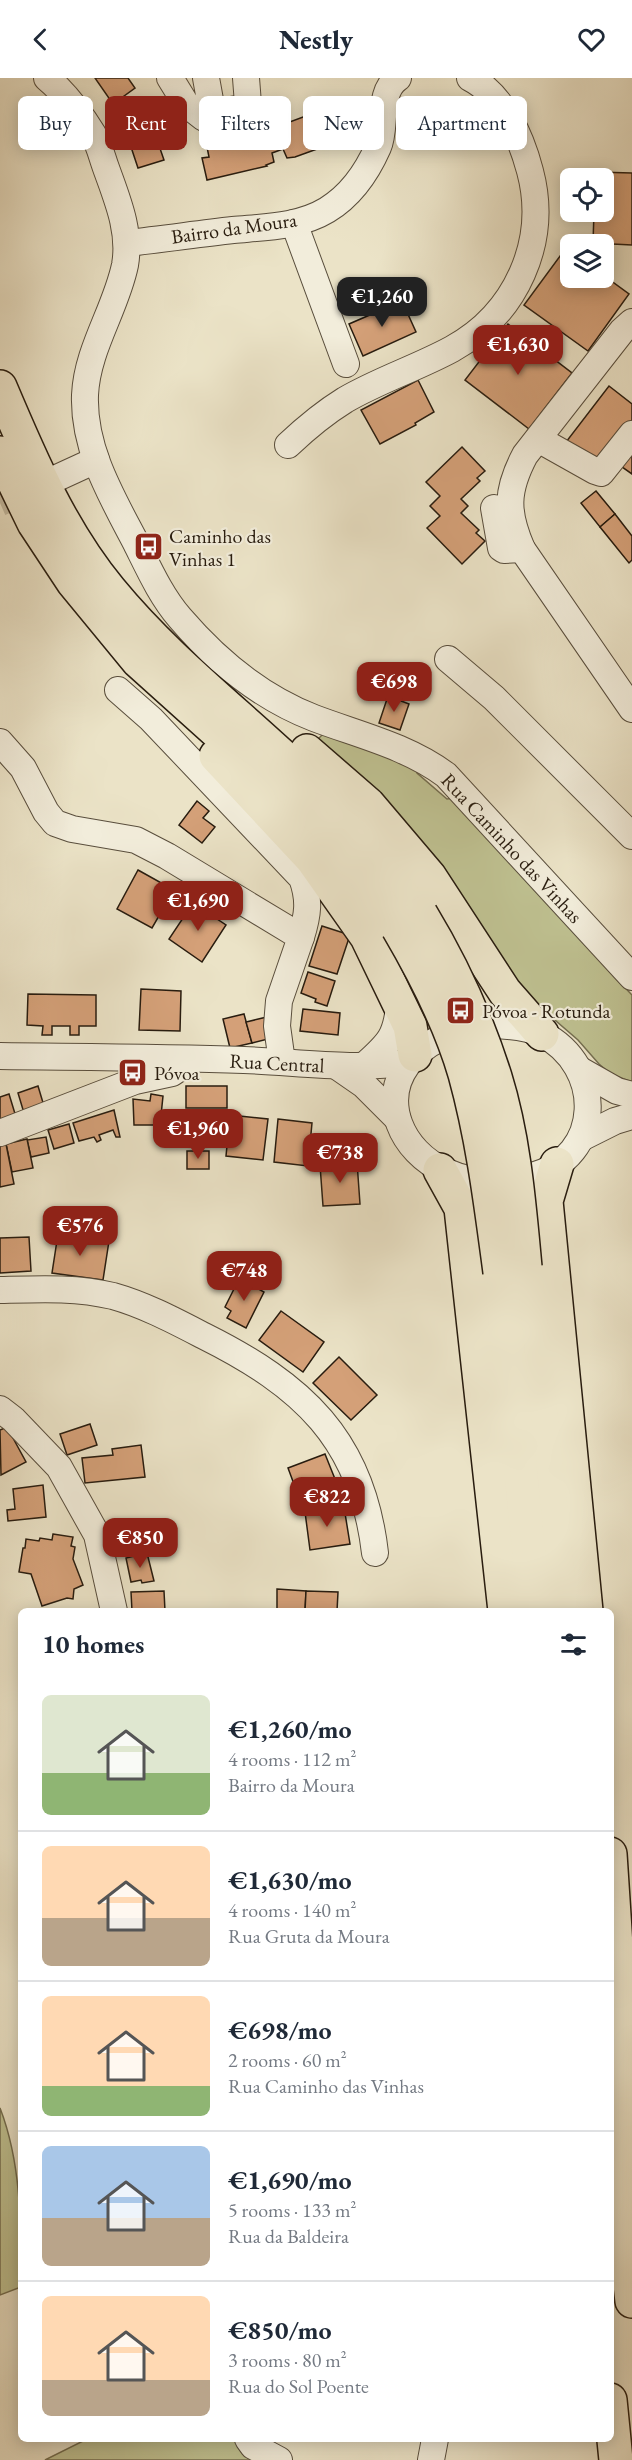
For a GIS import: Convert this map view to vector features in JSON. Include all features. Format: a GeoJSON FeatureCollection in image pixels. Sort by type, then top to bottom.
{"type":"FeatureCollection","features":[{"type":"Feature","properties":{"kind":"highway"},"geometry":{"type":"LineString","coordinates":[[0,387],[39,477],[77,545],[110,591],[166,650],[312,783],[383,860],[410,921],[424,973],[464,1071],[513,1269],[562,1608]]}},
{"type":"Feature","properties":{"kind":"highway"},"geometry":{"type":"LineString","coordinates":[[0,453],[34,523],[73,582],[138,661],[296,803],[352,864],[410,921]]}},
{"type":"Feature","properties":{"kind":"highway"},"geometry":{"type":"LineString","coordinates":[[173,693],[219,760],[312,859],[367,937],[410,1026],[412,1058]]}},
{"type":"Feature","properties":{"kind":"highway"},"geometry":{"type":"LineString","coordinates":[[224,703],[307,751],[368,804],[430,877],[505,992],[542,1034]]}},
{"type":"Feature","properties":{"kind":"highway"},"geometry":{"type":"LineString","coordinates":[[557,1164],[546,1201],[586,1608]]}},
{"type":"Feature","properties":{"kind":"highway"},"geometry":{"type":"LineString","coordinates":[[440,1170],[461,1208],[505,1608]]}},
{"type":"Feature","properties":{"kind":"highway"},"geometry":{"type":"LineString","coordinates":[[513,1269],[535,1608]]}},
{"type":"Feature","properties":{"kind":"highway"},"geometry":{"type":"LineString","coordinates":[[614,1915],[628,2129],[620,2209]]}},
{"type":"Feature","properties":{"kind":"highway"},"geometry":{"type":"LineString","coordinates":[[614,2148],[632,2301]]}},
{"type":"Feature","properties":{"kind":"highway"},"geometry":{"type":"LineString","coordinates":[[614,2440],[616,2460]]}},
{"type":"Feature","properties":{"kind":"street","name":"Rua Caminho das Vinhas"},"geometry":{"type":"LineString","coordinates":[[47,78],[64,92],[94,136],[119,204],[128,243],[125,266],[90,365],[85,393],[86,422],[106,486],[161,592],[180,618],[234,670],[266,694],[290,707],[417,756],[447,775],[632,977]]}},
{"type":"Feature","properties":{"kind":"street"},"geometry":{"type":"LineString","coordinates":[[170,78],[186,104],[199,114]]}},
{"type":"Feature","properties":{"kind":"street"},"geometry":{"type":"LineString","coordinates":[[206,78],[209,96]]}},
{"type":"Feature","properties":{"kind":"street"},"geometry":{"type":"LineString","coordinates":[[246,78],[247,96]]}},
{"type":"Feature","properties":{"kind":"street","name":"Bairro da Moura"},"geometry":{"type":"LineString","coordinates":[[128,243],[294,223],[326,211],[348,194],[369,165],[380,144],[385,98],[393,81],[398,78]]}},
{"type":"Feature","properties":{"kind":"street"},"geometry":{"type":"LineString","coordinates":[[288,445],[313,421],[345,400],[452,349],[497,314],[516,287],[529,259],[535,226],[535,193],[532,178],[524,150],[514,128],[500,106],[480,83],[470,78]]}},
{"type":"Feature","properties":{"kind":"street"},"geometry":{"type":"LineString","coordinates":[[294,223],[346,364]]}},
{"type":"Feature","properties":{"kind":"street"},"geometry":{"type":"LineString","coordinates":[[632,322],[532,447],[513,478],[510,492],[513,530],[522,549],[632,710]]}},
{"type":"Feature","properties":{"kind":"street"},"geometry":{"type":"LineString","coordinates":[[532,447],[601,473],[632,434]]}},
{"type":"Feature","properties":{"kind":"street"},"geometry":{"type":"LineString","coordinates":[[58,477],[96,460]]}},
{"type":"Feature","properties":{"kind":"street"},"geometry":{"type":"LineString","coordinates":[[448,659],[494,698],[632,836]]}},
{"type":"Feature","properties":{"kind":"street"},"geometry":{"type":"LineString","coordinates":[[118,690],[151,719],[302,878],[308,894],[308,914],[279,1001],[277,1026],[282,1062]]}},
{"type":"Feature","properties":{"kind":"street"},"geometry":{"type":"LineString","coordinates":[[0,742],[23,768],[46,812],[55,823],[72,829],[136,840],[167,856],[301,937]]}},
{"type":"Feature","properties":{"kind":"street"},"geometry":{"type":"LineString","coordinates":[[365,1065],[380,1052],[394,1034],[397,1028],[400,1002]]}},
{"type":"Feature","properties":{"kind":"street"},"geometry":{"type":"LineString","coordinates":[[510,1025],[542,1034],[570,1056],[580,1070],[587,1090],[588,1119],[581,1138],[572,1152],[557,1164],[534,1176],[501,1182],[470,1180],[440,1170],[415,1150],[397,1118],[396,1090],[400,1076],[412,1058],[435,1041],[466,1028],[510,1025]]}},
{"type":"Feature","properties":{"kind":"street","name":"Rua Central"},"geometry":{"type":"LineString","coordinates":[[0,1056],[194,1059],[282,1062],[338,1067],[390,1065],[412,1058]]}},
{"type":"Feature","properties":{"kind":"street"},"geometry":{"type":"LineString","coordinates":[[0,1132],[126,1084],[171,1073],[194,1059]]}},
{"type":"Feature","properties":{"kind":"street","name":"Rua Central"},"geometry":{"type":"LineString","coordinates":[[338,1067],[364,1085],[397,1118]]}},
{"type":"Feature","properties":{"kind":"street"},"geometry":{"type":"LineString","coordinates":[[580,1070],[616,1091],[632,1095]]}},
{"type":"Feature","properties":{"kind":"street"},"geometry":{"type":"LineString","coordinates":[[581,1138],[615,1121],[632,1116]]}},
{"type":"Feature","properties":{"kind":"street"},"geometry":{"type":"LineString","coordinates":[[0,1290],[57,1288],[112,1296],[163,1315],[245,1356],[287,1385],[318,1415],[344,1452],[368,1510],[375,1553]]}},
{"type":"Feature","properties":{"kind":"street"},"geometry":{"type":"LineString","coordinates":[[0,1409],[13,1419],[58,1467],[97,1535],[113,1608]]}},
{"type":"Feature","properties":{"kind":"street"},"geometry":{"type":"LineString","coordinates":[[250,2442],[253,2446],[279,2460]]}},
{"type":"Feature","properties":{"kind":"street"},"geometry":{"type":"LineString","coordinates":[[431,2460],[434,2442]]}},
{"type":"Feature","properties":{"kind":"green space"},"geometry":{"type":"Polygon","coordinates":[[[326,731],[416,765],[417,773],[447,799],[455,798],[611,965],[609,971],[632,995],[632,1082],[611,1074],[578,1040],[534,1002],[314,743],[326,731]]]}},
{"type":"Feature","properties":{"kind":"green space"},"geometry":{"type":"Polygon","coordinates":[[[0,2108],[13,2152],[18,2189],[18,2288],[0,2295],[0,2108]]]}},
{"type":"Feature","properties":{"kind":"green space"},"geometry":{"type":"Polygon","coordinates":[[[81,2442],[249,2442],[269,2460],[45,2460],[81,2442]]]}},
{"type":"Feature","properties":{"kind":"building"},"geometry":{"type":"Polygon","coordinates":[[[95,78],[128,78],[135,88],[124,96],[107,96],[95,78]]]}},
{"type":"Feature","properties":{"kind":"building"},"geometry":{"type":"Polygon","coordinates":[[[303,117],[303,150],[314,150],[287,158],[283,150],[291,150],[291,122],[303,117]]]}},
{"type":"Feature","properties":{"kind":"building"},"geometry":{"type":"Polygon","coordinates":[[[132,150],[161,150],[164,160],[138,168],[132,150]]]}},
{"type":"Feature","properties":{"kind":"building"},"geometry":{"type":"Polygon","coordinates":[[[208,150],[280,150],[272,153],[274,162],[267,166],[207,180],[202,158],[209,157],[208,150]]]}},
{"type":"Feature","properties":{"kind":"building"},"geometry":{"type":"Polygon","coordinates":[[[614,172],[632,173],[632,245],[614,244],[614,234],[593,234],[594,222],[614,222],[614,172]]]}},
{"type":"Feature","properties":{"kind":"building"},"geometry":{"type":"Polygon","coordinates":[[[560,256],[560,288],[614,288],[614,283],[629,294],[588,351],[524,305],[560,256]]]}},
{"type":"Feature","properties":{"kind":"building"},"geometry":{"type":"Polygon","coordinates":[[[402,301],[416,332],[363,356],[349,324],[402,301]]]}},
{"type":"Feature","properties":{"kind":"building"},"geometry":{"type":"Polygon","coordinates":[[[508,324],[572,373],[529,429],[465,380],[508,324]]]}},
{"type":"Feature","properties":{"kind":"building"},"geometry":{"type":"Polygon","coordinates":[[[418,380],[434,412],[415,423],[416,425],[380,444],[361,410],[418,380]]]}},
{"type":"Feature","properties":{"kind":"building"},"geometry":{"type":"Polygon","coordinates":[[[609,386],[632,404],[632,423],[599,467],[566,442],[609,386]]]}},
{"type":"Feature","properties":{"kind":"building"},"geometry":{"type":"Polygon","coordinates":[[[632,445],[632,474],[618,464],[632,445]]]}},
{"type":"Feature","properties":{"kind":"building"},"geometry":{"type":"Polygon","coordinates":[[[462,447],[485,471],[477,478],[480,481],[461,499],[468,506],[461,513],[479,530],[476,533],[485,541],[462,564],[427,528],[440,516],[430,506],[440,496],[426,482],[462,447]]]}},
{"type":"Feature","properties":{"kind":"building"},"geometry":{"type":"Polygon","coordinates":[[[596,491],[615,514],[600,527],[581,503],[596,491]]]}},
{"type":"Feature","properties":{"kind":"building"},"geometry":{"type":"Polygon","coordinates":[[[615,514],[632,536],[632,560],[629,563],[600,527],[615,514]]]}},
{"type":"Feature","properties":{"kind":"building"},"geometry":{"type":"Polygon","coordinates":[[[388,696],[409,704],[400,730],[379,723],[388,696]]]}},
{"type":"Feature","properties":{"kind":"building"},"geometry":{"type":"Polygon","coordinates":[[[197,801],[209,811],[203,818],[215,827],[202,843],[179,825],[197,801]]]}},
{"type":"Feature","properties":{"kind":"building"},"geometry":{"type":"Polygon","coordinates":[[[138,870],[174,890],[152,928],[117,909],[138,870]]]}},
{"type":"Feature","properties":{"kind":"building"},"geometry":{"type":"Polygon","coordinates":[[[193,903],[226,925],[202,962],[169,939],[193,903]]]}},
{"type":"Feature","properties":{"kind":"building"},"geometry":{"type":"Polygon","coordinates":[[[322,926],[350,935],[337,974],[309,966],[322,926]]]}},
{"type":"Feature","properties":{"kind":"building"},"geometry":{"type":"Polygon","coordinates":[[[308,972],[335,981],[327,1006],[301,993],[308,972]]]}},
{"type":"Feature","properties":{"kind":"building"},"geometry":{"type":"Polygon","coordinates":[[[141,989],[181,991],[180,1031],[139,1030],[141,989]]]}},
{"type":"Feature","properties":{"kind":"building"},"geometry":{"type":"Polygon","coordinates":[[[28,994],[96,995],[96,1026],[79,1026],[79,1035],[70,1035],[70,1026],[52,1026],[52,1035],[42,1035],[43,1026],[27,1025],[28,994]]]}},
{"type":"Feature","properties":{"kind":"building"},"geometry":{"type":"Polygon","coordinates":[[[303,1009],[340,1013],[338,1035],[300,1031],[303,1009]]]}},
{"type":"Feature","properties":{"kind":"building"},"geometry":{"type":"Polygon","coordinates":[[[244,1014],[252,1043],[230,1048],[223,1019],[244,1014]]]}},
{"type":"Feature","properties":{"kind":"building"},"geometry":{"type":"Polygon","coordinates":[[[267,1017],[272,1038],[252,1043],[246,1022],[267,1017]]]}},
{"type":"Feature","properties":{"kind":"building"},"geometry":{"type":"Polygon","coordinates":[[[38,1086],[44,1106],[24,1113],[18,1093],[38,1086]]]}},
{"type":"Feature","properties":{"kind":"building"},"geometry":{"type":"Polygon","coordinates":[[[186,1086],[227,1086],[227,1108],[186,1108],[186,1086]]]}},
{"type":"Feature","properties":{"kind":"building"},"geometry":{"type":"Polygon","coordinates":[[[9,1094],[16,1117],[0,1122],[0,1097],[9,1094]]]}},
{"type":"Feature","properties":{"kind":"building"},"geometry":{"type":"Polygon","coordinates":[[[151,1094],[163,1096],[160,1125],[134,1125],[133,1099],[150,1101],[151,1094]]]}},
{"type":"Feature","properties":{"kind":"building"},"geometry":{"type":"Polygon","coordinates":[[[114,1110],[120,1137],[116,1137],[113,1130],[99,1135],[101,1140],[97,1142],[94,1137],[79,1141],[73,1123],[114,1110]]]}},
{"type":"Feature","properties":{"kind":"building"},"geometry":{"type":"Polygon","coordinates":[[[230,1115],[268,1119],[263,1160],[226,1156],[230,1115]]]}},
{"type":"Feature","properties":{"kind":"building"},"geometry":{"type":"Polygon","coordinates":[[[278,1119],[312,1123],[308,1166],[274,1162],[278,1119]]]}},
{"type":"Feature","properties":{"kind":"building"},"geometry":{"type":"Polygon","coordinates":[[[69,1124],[74,1143],[54,1149],[48,1130],[69,1124]]]}},
{"type":"Feature","properties":{"kind":"building"},"geometry":{"type":"Polygon","coordinates":[[[46,1137],[49,1153],[31,1157],[27,1140],[46,1137]]]}},
{"type":"Feature","properties":{"kind":"building"},"geometry":{"type":"Polygon","coordinates":[[[27,1139],[33,1168],[12,1172],[6,1144],[27,1139]]]}},
{"type":"Feature","properties":{"kind":"building"},"geometry":{"type":"Polygon","coordinates":[[[6,1144],[14,1184],[0,1187],[0,1145],[6,1144]]]}},
{"type":"Feature","properties":{"kind":"building"},"geometry":{"type":"Polygon","coordinates":[[[187,1151],[209,1151],[209,1169],[187,1169],[187,1151]]]}},
{"type":"Feature","properties":{"kind":"building"},"geometry":{"type":"Polygon","coordinates":[[[357,1162],[360,1204],[323,1206],[320,1165],[357,1162]]]}},
{"type":"Feature","properties":{"kind":"building"},"geometry":{"type":"Polygon","coordinates":[[[58,1234],[109,1241],[103,1280],[52,1273],[58,1234]]]}},
{"type":"Feature","properties":{"kind":"building"},"geometry":{"type":"Polygon","coordinates":[[[29,1237],[31,1271],[0,1273],[0,1238],[29,1237]]]}},
{"type":"Feature","properties":{"kind":"building"},"geometry":{"type":"Polygon","coordinates":[[[241,1275],[250,1280],[248,1283],[264,1292],[246,1328],[227,1318],[231,1311],[225,1307],[241,1275]]]}},
{"type":"Feature","properties":{"kind":"building"},"geometry":{"type":"Polygon","coordinates":[[[281,1311],[324,1342],[303,1372],[259,1340],[281,1311]]]}},
{"type":"Feature","properties":{"kind":"building"},"geometry":{"type":"Polygon","coordinates":[[[339,1357],[377,1395],[351,1420],[313,1383],[339,1357]]]}},
{"type":"Feature","properties":{"kind":"building"},"geometry":{"type":"Polygon","coordinates":[[[90,1424],[97,1445],[67,1455],[60,1434],[90,1424]]]}},
{"type":"Feature","properties":{"kind":"building"},"geometry":{"type":"Polygon","coordinates":[[[7,1427],[26,1462],[1,1475],[0,1430],[7,1427]]]}},
{"type":"Feature","properties":{"kind":"building"},"geometry":{"type":"Polygon","coordinates":[[[141,1445],[145,1477],[85,1483],[82,1458],[113,1455],[112,1449],[141,1445]]]}},
{"type":"Feature","properties":{"kind":"building"},"geometry":{"type":"Polygon","coordinates":[[[325,1454],[339,1489],[301,1503],[288,1468],[325,1454]]]}},
{"type":"Feature","properties":{"kind":"building"},"geometry":{"type":"Polygon","coordinates":[[[43,1485],[46,1517],[8,1521],[7,1510],[15,1509],[13,1489],[43,1485]]]}},
{"type":"Feature","properties":{"kind":"building"},"geometry":{"type":"Polygon","coordinates":[[[344,1507],[350,1544],[310,1550],[305,1512],[344,1507]]]}},
{"type":"Feature","properties":{"kind":"building"},"geometry":{"type":"Polygon","coordinates":[[[140,1523],[144,1542],[124,1547],[120,1527],[140,1523]]]}},
{"type":"Feature","properties":{"kind":"building"},"geometry":{"type":"Polygon","coordinates":[[[53,1534],[73,1537],[71,1546],[75,1547],[73,1559],[83,1585],[74,1589],[73,1599],[67,1598],[42,1606],[31,1574],[19,1572],[26,1539],[52,1540],[53,1534]]]}},
{"type":"Feature","properties":{"kind":"building"},"geometry":{"type":"Polygon","coordinates":[[[147,1553],[154,1581],[131,1582],[126,1558],[147,1553]]]}},
{"type":"Feature","properties":{"kind":"building"},"geometry":{"type":"Polygon","coordinates":[[[277,1589],[306,1591],[305,1608],[277,1608],[277,1589]]]}},
{"type":"Feature","properties":{"kind":"building"},"geometry":{"type":"Polygon","coordinates":[[[164,1591],[165,1608],[132,1608],[131,1592],[164,1591]]]}},
{"type":"Feature","properties":{"kind":"building"},"geometry":{"type":"Polygon","coordinates":[[[306,1591],[338,1592],[337,1608],[305,1608],[306,1591]]]}},
{"type":"Feature","properties":{"kind":"tunnel"},"geometry":{"type":"LineString","coordinates":[[0,503],[36,487]]}},
{"type":"Feature","properties":{"kind":"place","name":"Caminho das Vinhas 1"},"geometry":{"type":"Point","coordinates":[148,547]}},
{"type":"Feature","properties":{"kind":"place","name":"Póvoa - Rotunda"},"geometry":{"type":"Point","coordinates":[461,1011]}},
{"type":"Feature","properties":{"kind":"place","name":"Póvoa"},"geometry":{"type":"Point","coordinates":[133,1073]}}]}
